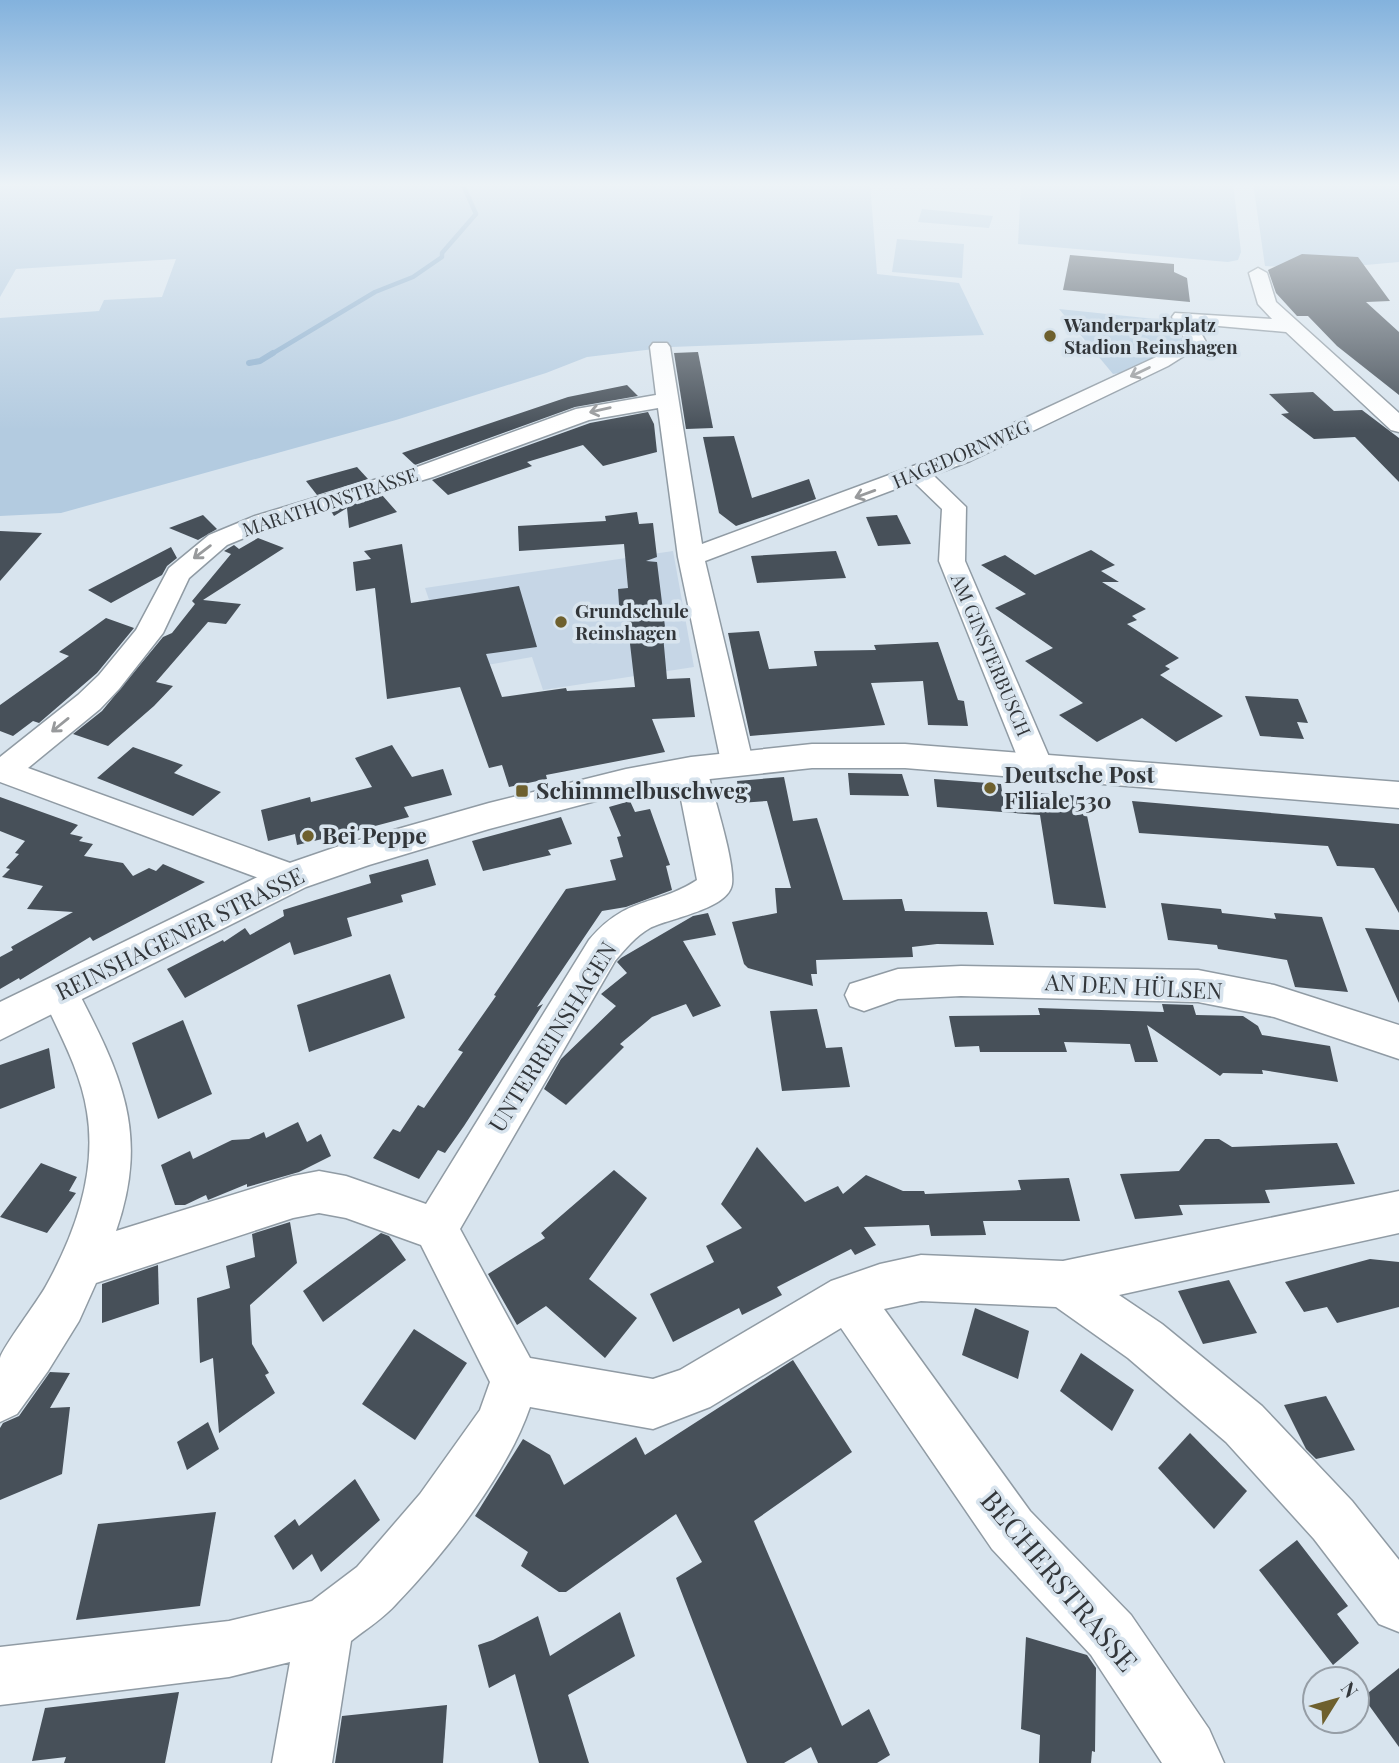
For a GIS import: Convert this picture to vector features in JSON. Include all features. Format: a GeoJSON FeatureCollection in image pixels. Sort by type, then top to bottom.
{"type":"FeatureCollection","features":[{"type":"Feature","properties":{"kind":"main road","name":"REINSHAGENER STRASSE"},"geometry":{"type":"LineString","coordinates":[[0,1023],[159,941],[292,877],[358,854],[489,816],[626,781],[691,769],[737,762],[852,755],[1037,766],[1399,795]]}},
{"type":"Feature","properties":{"kind":"street"},"geometry":{"type":"LineString","coordinates":[[1258,273],[1264,300],[1288,326],[1399,425]]}},
{"type":"Feature","properties":{"kind":"street","name":"HAGEDORNWEG"},"geometry":{"type":"LineString","coordinates":[[691,557],[919,474],[998,440],[1194,344],[1196,342],[1182,317],[1288,326]]}},
{"type":"Feature","properties":{"kind":"street"},"geometry":{"type":"LineString","coordinates":[[660,346],[691,557],[737,762]]}},
{"type":"Feature","properties":{"kind":"street","name":"MARATHONSTRASSE"},"geometry":{"type":"LineString","coordinates":[[2,770],[89,702],[109,682],[149,633],[178,574],[218,540],[264,521],[413,476],[584,414],[667,400]]}},
{"type":"Feature","properties":{"kind":"street","name":"AM GINSTERBUSCH"},"geometry":{"type":"LineString","coordinates":[[919,474],[954,507],[952,561],[1037,766]]}},
{"type":"Feature","properties":{"kind":"street","name":"UNTERREINSHAGEN"},"geometry":{"type":"LineString","coordinates":[[436,1229],[598,956],[614,936],[636,919],[701,897],[715,886],[714,867],[691,769]]}},
{"type":"Feature","properties":{"kind":"street"},"geometry":{"type":"LineString","coordinates":[[2,770],[177,832],[292,877]]}},
{"type":"Feature","properties":{"kind":"street","name":"AN DEN HÜLSEN"},"geometry":{"type":"LineString","coordinates":[[864,995],[898,984],[961,981],[1130,982],[1198,986],[1274,1001],[1348,1023],[1399,1042]]}},
{"type":"Feature","properties":{"kind":"street"},"geometry":{"type":"LineString","coordinates":[[0,1397],[48,1329],[81,1265],[105,1188],[111,1133],[108,1113],[97,1076],[60,993]]}},
{"type":"Feature","properties":{"kind":"street"},"geometry":{"type":"LineString","coordinates":[[0,1676],[229,1648],[325,1626],[376,1586],[439,1513],[499,1424],[515,1380],[436,1229],[345,1197],[319,1192],[293,1197],[81,1265]]}},
{"type":"Feature","properties":{"kind":"street"},"geometry":{"type":"LineString","coordinates":[[515,1380],[653,1404],[693,1390],[736,1362],[848,1298],[921,1278],[1063,1284],[1399,1212]]}},
{"type":"Feature","properties":{"kind":"street"},"geometry":{"type":"LineString","coordinates":[[1063,1284],[1145,1341],[1244,1423],[1333,1520],[1399,1604]]}},
{"type":"Feature","properties":{"kind":"street","name":"BECHERSTRASSE"},"geometry":{"type":"LineString","coordinates":[[848,1298],[1011,1531],[1111,1635],[1194,1763]]}},
{"type":"Feature","properties":{"kind":"street"},"geometry":{"type":"LineString","coordinates":[[302,1763],[325,1626]]}},
{"type":"Feature","properties":{"kind":"shaded area"},"geometry":{"type":"Polygon","coordinates":[[[0,265],[76,265],[16,269],[0,297],[0,265]]]}},
{"type":"Feature","properties":{"kind":"shaded area"},"geometry":{"type":"Polygon","coordinates":[[[174,265],[876,265],[877,274],[959,283],[984,335],[671,347],[587,357],[546,373],[396,420],[61,513],[0,516],[0,318],[99,311],[104,300],[162,297],[174,265]]]}},
{"type":"Feature","properties":{"kind":"shaded area"},"geometry":{"type":"Polygon","coordinates":[[[893,265],[963,265],[962,278],[892,272],[893,265]]]}},
{"type":"Feature","properties":{"kind":"shaded area"},"geometry":{"type":"Polygon","coordinates":[[[1265,265],[1363,265],[1321,269],[1265,265]]]}},
{"type":"Feature","properties":{"kind":"shaded area"},"geometry":{"type":"Polygon","coordinates":[[[1059,309],[1165,320],[1177,327],[1188,342],[1127,372],[1113,374],[1059,309]]]}},
{"type":"Feature","properties":{"kind":"shaded area","name":"Grundschule Reinshagen"},"geometry":{"type":"Polygon","coordinates":[[[673,551],[694,667],[543,690],[532,657],[453,671],[425,588],[673,551]]]}},
{"type":"Feature","properties":{"kind":"building"},"geometry":{"type":"Polygon","coordinates":[[[1068,265],[1174,265],[1174,272],[1187,278],[1190,302],[1063,290],[1068,265]]]}},
{"type":"Feature","properties":{"kind":"building"},"geometry":{"type":"Polygon","coordinates":[[[1278,265],[1364,265],[1390,301],[1366,302],[1399,332],[1399,395],[1337,346],[1308,316],[1297,316],[1276,293],[1268,270],[1278,265]]]}},
{"type":"Feature","properties":{"kind":"building"},"geometry":{"type":"Polygon","coordinates":[[[698,352],[713,428],[686,429],[674,353],[698,352]]]}},
{"type":"Feature","properties":{"kind":"building"},"geometry":{"type":"Polygon","coordinates":[[[627,385],[638,396],[575,407],[415,465],[402,453],[568,397],[627,385]]]}},
{"type":"Feature","properties":{"kind":"building"},"geometry":{"type":"Polygon","coordinates":[[[1313,392],[1334,411],[1362,410],[1399,438],[1399,482],[1355,437],[1314,439],[1281,414],[1289,413],[1269,394],[1313,392]]]}},
{"type":"Feature","properties":{"kind":"building"},"geometry":{"type":"Polygon","coordinates":[[[648,412],[654,424],[657,452],[603,466],[583,445],[527,462],[532,466],[448,495],[432,480],[590,423],[648,412]]]}},
{"type":"Feature","properties":{"kind":"building"},"geometry":{"type":"Polygon","coordinates":[[[734,436],[752,498],[809,479],[816,499],[736,526],[719,513],[703,437],[734,436]]]}},
{"type":"Feature","properties":{"kind":"building"},"geometry":{"type":"Polygon","coordinates":[[[357,467],[368,479],[317,495],[306,481],[357,467]]]}},
{"type":"Feature","properties":{"kind":"building"},"geometry":{"type":"Polygon","coordinates":[[[382,495],[397,512],[349,528],[347,508],[334,516],[331,511],[382,495]]]}},
{"type":"Feature","properties":{"kind":"building"},"geometry":{"type":"Polygon","coordinates":[[[637,512],[639,524],[653,523],[657,557],[646,561],[657,562],[666,635],[663,635],[667,679],[690,678],[695,717],[652,719],[665,752],[546,775],[547,779],[509,787],[502,765],[489,768],[460,687],[387,699],[375,588],[356,591],[353,562],[371,559],[364,551],[402,544],[411,603],[519,586],[537,647],[486,654],[502,697],[566,688],[567,691],[635,687],[627,618],[620,619],[618,589],[628,588],[624,544],[519,551],[518,526],[606,521],[605,516],[637,512]]]}},
{"type":"Feature","properties":{"kind":"building"},"geometry":{"type":"Polygon","coordinates":[[[203,515],[217,529],[198,540],[169,528],[203,515]]]}},
{"type":"Feature","properties":{"kind":"building"},"geometry":{"type":"Polygon","coordinates":[[[897,515],[911,544],[878,546],[866,517],[897,515]]]}},
{"type":"Feature","properties":{"kind":"building"},"geometry":{"type":"Polygon","coordinates":[[[0,531],[42,533],[0,581],[0,531]]]}},
{"type":"Feature","properties":{"kind":"building"},"geometry":{"type":"Polygon","coordinates":[[[258,538],[284,548],[203,600],[241,604],[226,624],[208,622],[156,682],[173,686],[108,746],[73,734],[102,711],[163,637],[172,633],[195,604],[192,601],[231,554],[224,551],[234,545],[239,549],[258,538]]]}},
{"type":"Feature","properties":{"kind":"building"},"geometry":{"type":"Polygon","coordinates":[[[171,547],[177,558],[167,566],[162,575],[111,603],[88,590],[171,547]]]}},
{"type":"Feature","properties":{"kind":"building"},"geometry":{"type":"Polygon","coordinates":[[[1091,550],[1115,565],[1101,571],[1119,582],[1102,582],[1146,609],[1132,616],[1137,620],[1127,624],[1179,658],[1165,666],[1170,669],[1160,675],[1223,716],[1176,742],[1142,718],[1097,742],[1059,715],[1083,703],[1025,661],[1053,648],[995,608],[1026,594],[981,565],[1005,555],[1035,575],[1091,550]]]}},
{"type":"Feature","properties":{"kind":"building"},"geometry":{"type":"Polygon","coordinates":[[[836,551],[846,578],[757,583],[751,556],[836,551]]]}},
{"type":"Feature","properties":{"kind":"building"},"geometry":{"type":"Polygon","coordinates":[[[106,618],[134,628],[97,673],[39,723],[33,721],[13,736],[0,731],[0,705],[69,656],[59,652],[106,618]]]}},
{"type":"Feature","properties":{"kind":"building"},"geometry":{"type":"Polygon","coordinates":[[[759,631],[769,669],[817,666],[814,651],[876,650],[874,645],[938,642],[958,700],[964,701],[968,726],[928,725],[923,681],[871,683],[885,725],[750,736],[728,633],[759,631]]]}},
{"type":"Feature","properties":{"kind":"building"},"geometry":{"type":"Polygon","coordinates":[[[1245,696],[1298,699],[1308,723],[1297,722],[1304,739],[1260,736],[1245,696]]]}},
{"type":"Feature","properties":{"kind":"building"},"geometry":{"type":"Polygon","coordinates":[[[392,745],[412,777],[443,769],[452,795],[404,807],[409,817],[360,830],[297,845],[295,834],[268,841],[261,810],[310,797],[311,802],[372,787],[355,758],[392,745]]]}},
{"type":"Feature","properties":{"kind":"building"},"geometry":{"type":"Polygon","coordinates":[[[133,747],[183,765],[174,773],[221,792],[193,816],[97,778],[133,747]]]}},
{"type":"Feature","properties":{"kind":"building"},"geometry":{"type":"Polygon","coordinates":[[[848,773],[902,774],[909,796],[850,795],[848,773]]]}},
{"type":"Feature","properties":{"kind":"building"},"geometry":{"type":"Polygon","coordinates":[[[784,777],[793,821],[817,818],[843,900],[902,899],[905,911],[987,912],[994,945],[937,944],[912,947],[913,957],[816,960],[817,974],[811,974],[813,986],[748,968],[744,964],[732,922],[777,913],[775,888],[791,888],[767,801],[740,803],[737,781],[784,777]]]}},
{"type":"Feature","properties":{"kind":"building"},"geometry":{"type":"Polygon","coordinates":[[[934,779],[1001,784],[1002,791],[1083,796],[1106,908],[1054,904],[1040,815],[937,807],[934,779]]]}},
{"type":"Feature","properties":{"kind":"building"},"geometry":{"type":"Polygon","coordinates":[[[0,797],[78,825],[70,834],[83,837],[79,841],[93,844],[84,856],[123,863],[133,876],[149,868],[156,871],[163,864],[205,882],[93,941],[90,937],[20,980],[19,978],[0,989],[0,957],[13,950],[11,947],[73,912],[27,909],[43,886],[2,877],[10,869],[6,868],[19,854],[15,853],[25,841],[0,831],[0,797]]]}},
{"type":"Feature","properties":{"kind":"building"},"geometry":{"type":"Polygon","coordinates":[[[630,801],[635,812],[650,809],[670,865],[666,866],[672,890],[626,907],[602,911],[537,1007],[543,1004],[464,1126],[445,1153],[438,1150],[419,1179],[373,1158],[393,1129],[400,1132],[418,1105],[424,1108],[463,1052],[458,1050],[566,889],[616,880],[610,860],[623,857],[617,837],[621,836],[609,807],[630,801]]]}},
{"type":"Feature","properties":{"kind":"building"},"geometry":{"type":"Polygon","coordinates":[[[1132,801],[1399,824],[1399,913],[1374,868],[1337,866],[1328,846],[1139,833],[1132,801]]]}},
{"type":"Feature","properties":{"kind":"building"},"geometry":{"type":"Polygon","coordinates":[[[561,817],[572,844],[548,850],[551,855],[483,871],[472,841],[561,817]]]}},
{"type":"Feature","properties":{"kind":"building"},"geometry":{"type":"Polygon","coordinates":[[[428,859],[436,885],[401,895],[403,902],[347,918],[352,936],[294,955],[290,942],[185,998],[167,969],[223,940],[224,942],[245,928],[250,935],[284,916],[283,910],[371,883],[369,875],[428,859]]]}},
{"type":"Feature","properties":{"kind":"building"},"geometry":{"type":"Polygon","coordinates":[[[1161,903],[1221,909],[1222,913],[1276,919],[1274,913],[1322,917],[1348,992],[1295,987],[1287,960],[1218,949],[1217,945],[1168,940],[1161,903]]]}},
{"type":"Feature","properties":{"kind":"building"},"geometry":{"type":"Polygon","coordinates":[[[708,913],[716,935],[683,941],[721,1006],[693,1017],[686,1004],[652,1017],[620,1044],[624,1047],[566,1105],[544,1089],[561,1059],[616,1006],[601,994],[627,973],[617,962],[693,916],[708,913]]]}},
{"type":"Feature","properties":{"kind":"building"},"geometry":{"type":"Polygon","coordinates":[[[1365,928],[1399,930],[1399,1003],[1365,928]]]}},
{"type":"Feature","properties":{"kind":"building"},"geometry":{"type":"Polygon","coordinates":[[[390,974],[405,1018],[309,1052],[297,1005],[390,974]]]}},
{"type":"Feature","properties":{"kind":"building"},"geometry":{"type":"Polygon","coordinates":[[[1162,1004],[1193,1005],[1196,1015],[1243,1016],[1258,1026],[1262,1035],[1330,1046],[1338,1082],[1262,1070],[1263,1074],[1223,1073],[1220,1076],[1147,1025],[1158,1062],[1135,1062],[1130,1044],[1064,1042],[1067,1052],[980,1052],[979,1046],[955,1047],[949,1016],[1040,1015],[1038,1008],[1164,1012],[1162,1004]]]}},
{"type":"Feature","properties":{"kind":"building"},"geometry":{"type":"Polygon","coordinates":[[[817,1009],[826,1048],[842,1047],[850,1087],[782,1091],[770,1011],[817,1009]]]}},
{"type":"Feature","properties":{"kind":"building"},"geometry":{"type":"Polygon","coordinates":[[[183,1020],[212,1094],[158,1119],[132,1043],[183,1020]]]}},
{"type":"Feature","properties":{"kind":"building"},"geometry":{"type":"Polygon","coordinates":[[[49,1048],[55,1088],[0,1109],[0,1065],[49,1048]]]}},
{"type":"Feature","properties":{"kind":"building"},"geometry":{"type":"Polygon","coordinates":[[[298,1122],[307,1142],[321,1134],[331,1156],[299,1172],[247,1187],[247,1184],[208,1200],[206,1195],[185,1205],[175,1205],[161,1165],[190,1151],[193,1159],[232,1140],[249,1139],[264,1132],[266,1138],[298,1122]]]}},
{"type":"Feature","properties":{"kind":"building"},"geometry":{"type":"Polygon","coordinates":[[[1205,1139],[1219,1139],[1232,1147],[1337,1143],[1355,1184],[1265,1190],[1270,1203],[1179,1205],[1183,1215],[1135,1219],[1120,1174],[1179,1171],[1205,1139]]]}},
{"type":"Feature","properties":{"kind":"building"},"geometry":{"type":"Polygon","coordinates":[[[757,1147],[805,1202],[838,1186],[843,1194],[866,1175],[903,1191],[924,1191],[925,1194],[1021,1190],[1018,1180],[1069,1178],[1080,1221],[983,1221],[986,1235],[931,1236],[929,1225],[864,1227],[876,1245],[855,1255],[851,1249],[777,1287],[782,1295],[742,1315],[739,1308],[673,1342],[650,1294],[714,1262],[706,1246],[742,1228],[721,1204],[757,1147]]]}},
{"type":"Feature","properties":{"kind":"building"},"geometry":{"type":"Polygon","coordinates":[[[41,1163],[77,1177],[69,1191],[76,1193],[47,1233],[0,1217],[41,1163]]]}},
{"type":"Feature","properties":{"kind":"building"},"geometry":{"type":"Polygon","coordinates":[[[614,1170],[647,1198],[589,1279],[637,1318],[605,1358],[546,1306],[517,1325],[488,1274],[545,1238],[541,1233],[614,1170]]]}},
{"type":"Feature","properties":{"kind":"building"},"geometry":{"type":"Polygon","coordinates":[[[290,1222],[297,1263],[250,1305],[252,1344],[269,1373],[265,1375],[275,1393],[219,1433],[213,1358],[200,1363],[197,1298],[230,1288],[226,1266],[255,1257],[252,1234],[290,1222]]]}},
{"type":"Feature","properties":{"kind":"building"},"geometry":{"type":"Polygon","coordinates":[[[381,1233],[389,1236],[406,1260],[323,1322],[303,1291],[381,1233]]]}},
{"type":"Feature","properties":{"kind":"building"},"geometry":{"type":"Polygon","coordinates":[[[1370,1259],[1399,1262],[1399,1307],[1337,1323],[1327,1307],[1304,1312],[1285,1282],[1370,1259]]]}},
{"type":"Feature","properties":{"kind":"building"},"geometry":{"type":"Polygon","coordinates":[[[158,1265],[159,1304],[102,1323],[102,1284],[158,1265]]]}},
{"type":"Feature","properties":{"kind":"building"},"geometry":{"type":"Polygon","coordinates":[[[1229,1280],[1257,1333],[1203,1344],[1178,1291],[1229,1280]]]}},
{"type":"Feature","properties":{"kind":"building"},"geometry":{"type":"Polygon","coordinates":[[[975,1308],[1029,1331],[1018,1379],[962,1355],[975,1308]]]}},
{"type":"Feature","properties":{"kind":"building"},"geometry":{"type":"Polygon","coordinates":[[[414,1329],[467,1363],[415,1440],[362,1404],[414,1329]]]}},
{"type":"Feature","properties":{"kind":"building"},"geometry":{"type":"Polygon","coordinates":[[[1081,1353],[1134,1390],[1112,1431],[1060,1391],[1081,1353]]]}},
{"type":"Feature","properties":{"kind":"building"},"geometry":{"type":"Polygon","coordinates":[[[793,1360],[852,1452],[754,1521],[842,1726],[869,1709],[890,1755],[877,1763],[818,1763],[811,1747],[784,1763],[747,1763],[676,1578],[702,1562],[676,1514],[566,1592],[559,1592],[521,1566],[528,1552],[475,1516],[523,1439],[550,1455],[564,1485],[636,1437],[645,1455],[793,1360]]]}},
{"type":"Feature","properties":{"kind":"building"},"geometry":{"type":"Polygon","coordinates":[[[50,1372],[70,1373],[50,1408],[70,1407],[62,1474],[0,1500],[0,1428],[3,1423],[19,1416],[50,1372]]]}},
{"type":"Feature","properties":{"kind":"building"},"geometry":{"type":"Polygon","coordinates":[[[1326,1396],[1355,1450],[1316,1459],[1306,1449],[1284,1405],[1326,1396]]]}},
{"type":"Feature","properties":{"kind":"building"},"geometry":{"type":"Polygon","coordinates":[[[208,1422],[219,1449],[187,1470],[177,1442],[208,1422]]]}},
{"type":"Feature","properties":{"kind":"building"},"geometry":{"type":"Polygon","coordinates":[[[1190,1433],[1247,1491],[1214,1529],[1158,1468],[1190,1433]]]}},
{"type":"Feature","properties":{"kind":"building"},"geometry":{"type":"Polygon","coordinates":[[[355,1479],[380,1520],[321,1572],[312,1554],[293,1570],[274,1536],[295,1519],[299,1526],[355,1479]]]}},
{"type":"Feature","properties":{"kind":"building"},"geometry":{"type":"Polygon","coordinates":[[[216,1512],[200,1606],[76,1620],[98,1524],[216,1512]]]}},
{"type":"Feature","properties":{"kind":"building"},"geometry":{"type":"Polygon","coordinates":[[[1297,1540],[1348,1606],[1337,1614],[1359,1643],[1333,1665],[1259,1570],[1297,1540]]]}},
{"type":"Feature","properties":{"kind":"building"},"geometry":{"type":"Polygon","coordinates":[[[620,1612],[635,1656],[568,1695],[589,1763],[539,1763],[515,1674],[489,1688],[478,1645],[538,1616],[550,1656],[620,1612]]]}},
{"type":"Feature","properties":{"kind":"building"},"geometry":{"type":"Polygon","coordinates":[[[1026,1637],[1087,1655],[1096,1668],[1095,1752],[1092,1751],[1091,1763],[1039,1763],[1040,1735],[1021,1729],[1026,1637]]]}},
{"type":"Feature","properties":{"kind":"building"},"geometry":{"type":"Polygon","coordinates":[[[1399,1668],[1399,1747],[1371,1708],[1371,1691],[1399,1668]]]}},
{"type":"Feature","properties":{"kind":"building"},"geometry":{"type":"Polygon","coordinates":[[[179,1692],[165,1763],[64,1763],[66,1757],[32,1761],[45,1708],[179,1692]]]}},
{"type":"Feature","properties":{"kind":"building"},"geometry":{"type":"Polygon","coordinates":[[[447,1705],[443,1763],[335,1763],[342,1716],[447,1705]]]}},
{"type":"Feature","properties":{"kind":"waterway"},"geometry":{"type":"LineString","coordinates":[[270,355],[375,292],[413,277],[430,265]]}},
{"type":"Feature","properties":{"kind":"waterway"},"geometry":{"type":"LineString","coordinates":[[249,363],[260,361],[273,353]]}},
{"type":"Feature","properties":{"kind":"place","name":"Wanderparkplatz Stadion Reinshagen"},"geometry":{"type":"Point","coordinates":[1050,336]}},
{"type":"Feature","properties":{"kind":"place","name":"Grundschule Reinshagen"},"geometry":{"type":"Point","coordinates":[561,622]}},
{"type":"Feature","properties":{"kind":"place","name":"Deutsche Post Filiale 530"},"geometry":{"type":"Point","coordinates":[990,788]}},
{"type":"Feature","properties":{"kind":"place","name":"Schimmelbuschweg"},"geometry":{"type":"Point","coordinates":[522,791]}},
{"type":"Feature","properties":{"kind":"place","name":"Bei Peppe"},"geometry":{"type":"Point","coordinates":[308,836]}}]}
